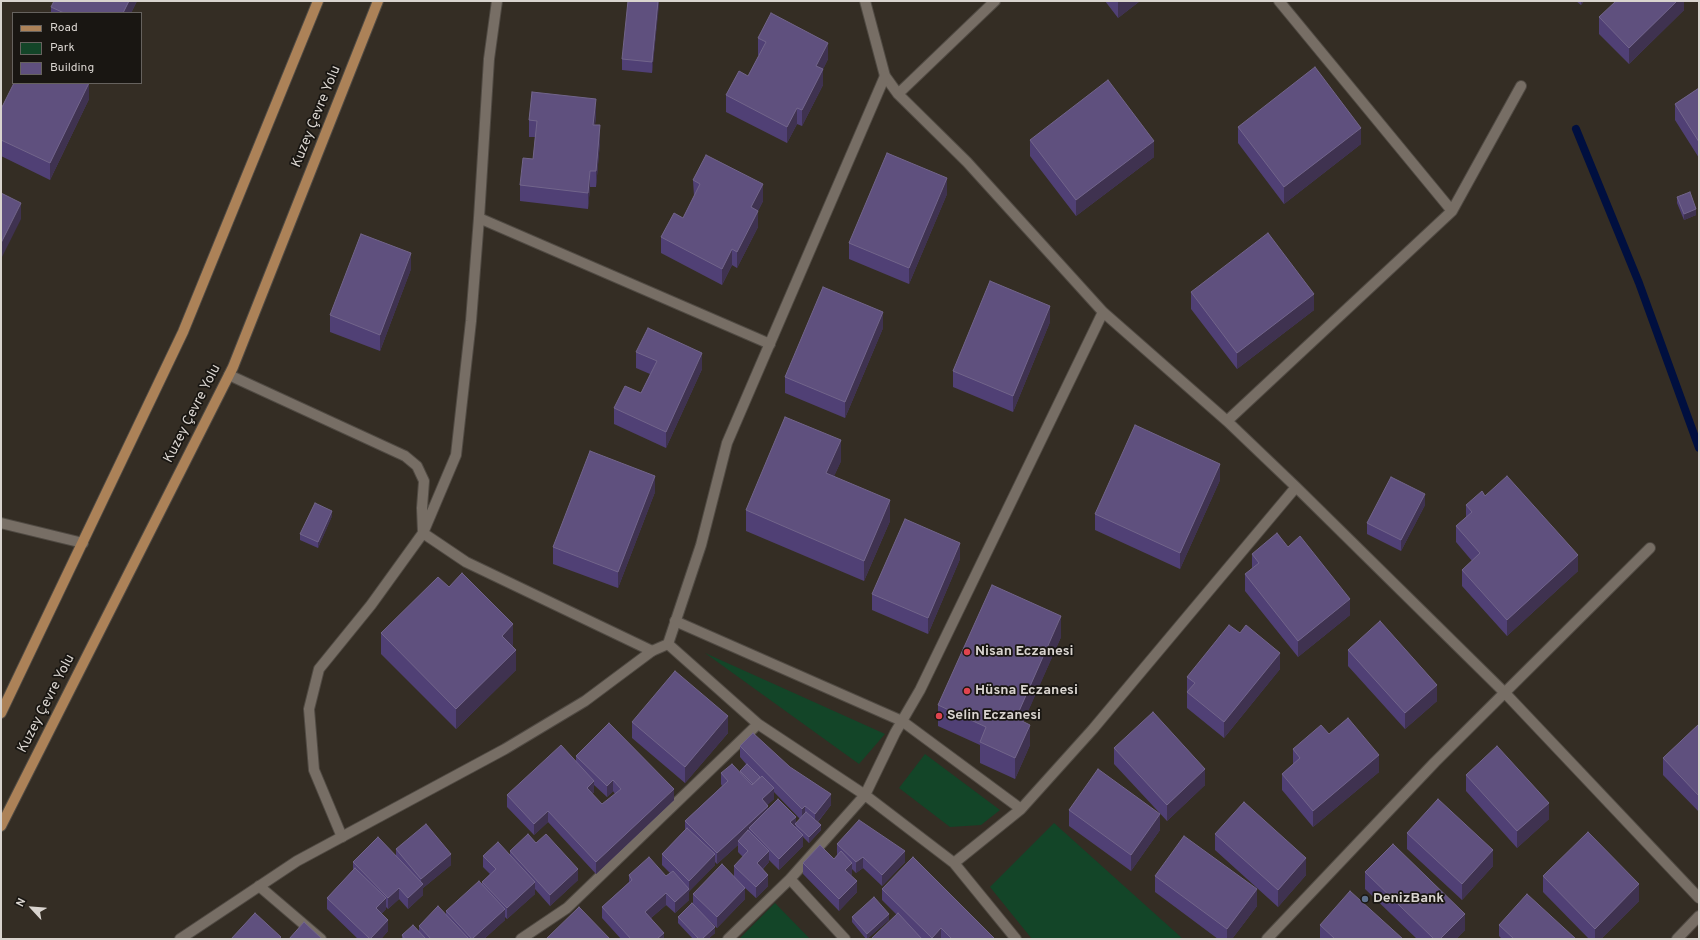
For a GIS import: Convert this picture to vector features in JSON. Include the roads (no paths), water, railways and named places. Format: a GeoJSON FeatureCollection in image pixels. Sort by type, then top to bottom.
{"type":"FeatureCollection","features":[{"type":"Feature","properties":{"kind":"main road"},"geometry":{"type":"LineString","coordinates":[[1,713],[183,332],[318,1]]}},
{"type":"Feature","properties":{"kind":"main road","name":"Kuzey Çevre Yolu"},"geometry":{"type":"LineString","coordinates":[[1,826],[229,375],[378,1]]}},
{"type":"Feature","properties":{"kind":"street"},"geometry":{"type":"LineString","coordinates":[[342,837],[314,770],[309,709],[320,669],[371,605],[423,533],[456,455],[471,321],[480,218],[489,59],[497,1]]}},
{"type":"Feature","properties":{"kind":"street"},"geometry":{"type":"LineString","coordinates":[[865,1],[885,76],[898,94],[967,162],[1103,312],[1226,420],[1296,487],[1505,693],[1699,898]]}},
{"type":"Feature","properties":{"kind":"street"},"geometry":{"type":"LineString","coordinates":[[898,94],[995,1]]}},
{"type":"Feature","properties":{"kind":"street"},"geometry":{"type":"LineString","coordinates":[[1279,1],[1452,211]]}},
{"type":"Feature","properties":{"kind":"street"},"geometry":{"type":"LineString","coordinates":[[180,939],[297,861],[505,749],[585,701],[652,652],[668,644],[701,545],[727,443],[885,76]]}},
{"type":"Feature","properties":{"kind":"street"},"geometry":{"type":"LineString","coordinates":[[1226,420],[1452,211],[1521,86]]}},
{"type":"Feature","properties":{"kind":"street"},"geometry":{"type":"LineString","coordinates":[[480,218],[770,344]]}},
{"type":"Feature","properties":{"kind":"street"},"geometry":{"type":"LineString","coordinates":[[728,939],[790,879],[865,795],[895,733],[920,690],[1103,312]]}},
{"type":"Feature","properties":{"kind":"street"},"geometry":{"type":"LineString","coordinates":[[229,375],[405,456],[417,466],[424,481],[422,508],[423,533]]}},
{"type":"Feature","properties":{"kind":"street"},"geometry":{"type":"LineString","coordinates":[[954,863],[1022,809],[1093,729],[1296,487]]}},
{"type":"Feature","properties":{"kind":"street"},"geometry":{"type":"LineString","coordinates":[[1,523],[83,543]]}},
{"type":"Feature","properties":{"kind":"street"},"geometry":{"type":"LineString","coordinates":[[423,533],[466,562],[652,652]]}},
{"type":"Feature","properties":{"kind":"street"},"geometry":{"type":"LineString","coordinates":[[1267,939],[1435,762],[1650,548]]}},
{"type":"Feature","properties":{"kind":"street"},"geometry":{"type":"LineString","coordinates":[[675,621],[902,721],[1022,809]]}},
{"type":"Feature","properties":{"kind":"street"},"geometry":{"type":"LineString","coordinates":[[668,644],[758,724],[865,795],[954,863],[1016,939]]}},
{"type":"Feature","properties":{"kind":"street"},"geometry":{"type":"LineString","coordinates":[[521,939],[570,910],[758,724]]}},
{"type":"Feature","properties":{"kind":"street"},"geometry":{"type":"LineString","coordinates":[[790,879],[845,939]]}},
{"type":"Feature","properties":{"kind":"street"},"geometry":{"type":"LineString","coordinates":[[259,886],[321,939]]}},
{"type":"Feature","properties":{"kind":"street"},"geometry":{"type":"LineString","coordinates":[[1677,939],[1699,916]]}},
{"type":"Feature","properties":{"kind":"waterway"},"geometry":{"type":"LineString","coordinates":[[1576,129],[1639,283],[1699,448]]}},
{"type":"Feature","properties":{"kind":"place","name":"Nisan Eczanesi"},"geometry":{"type":"Point","coordinates":[967,652]}},
{"type":"Feature","properties":{"kind":"place","name":"Hüsna Eczanesi"},"geometry":{"type":"Point","coordinates":[967,691]}},
{"type":"Feature","properties":{"kind":"place","name":"Selin Eczanesi"},"geometry":{"type":"Point","coordinates":[939,716]}},
{"type":"Feature","properties":{"kind":"place","name":"DenizBank"},"geometry":{"type":"Point","coordinates":[1365,899]}}]}
